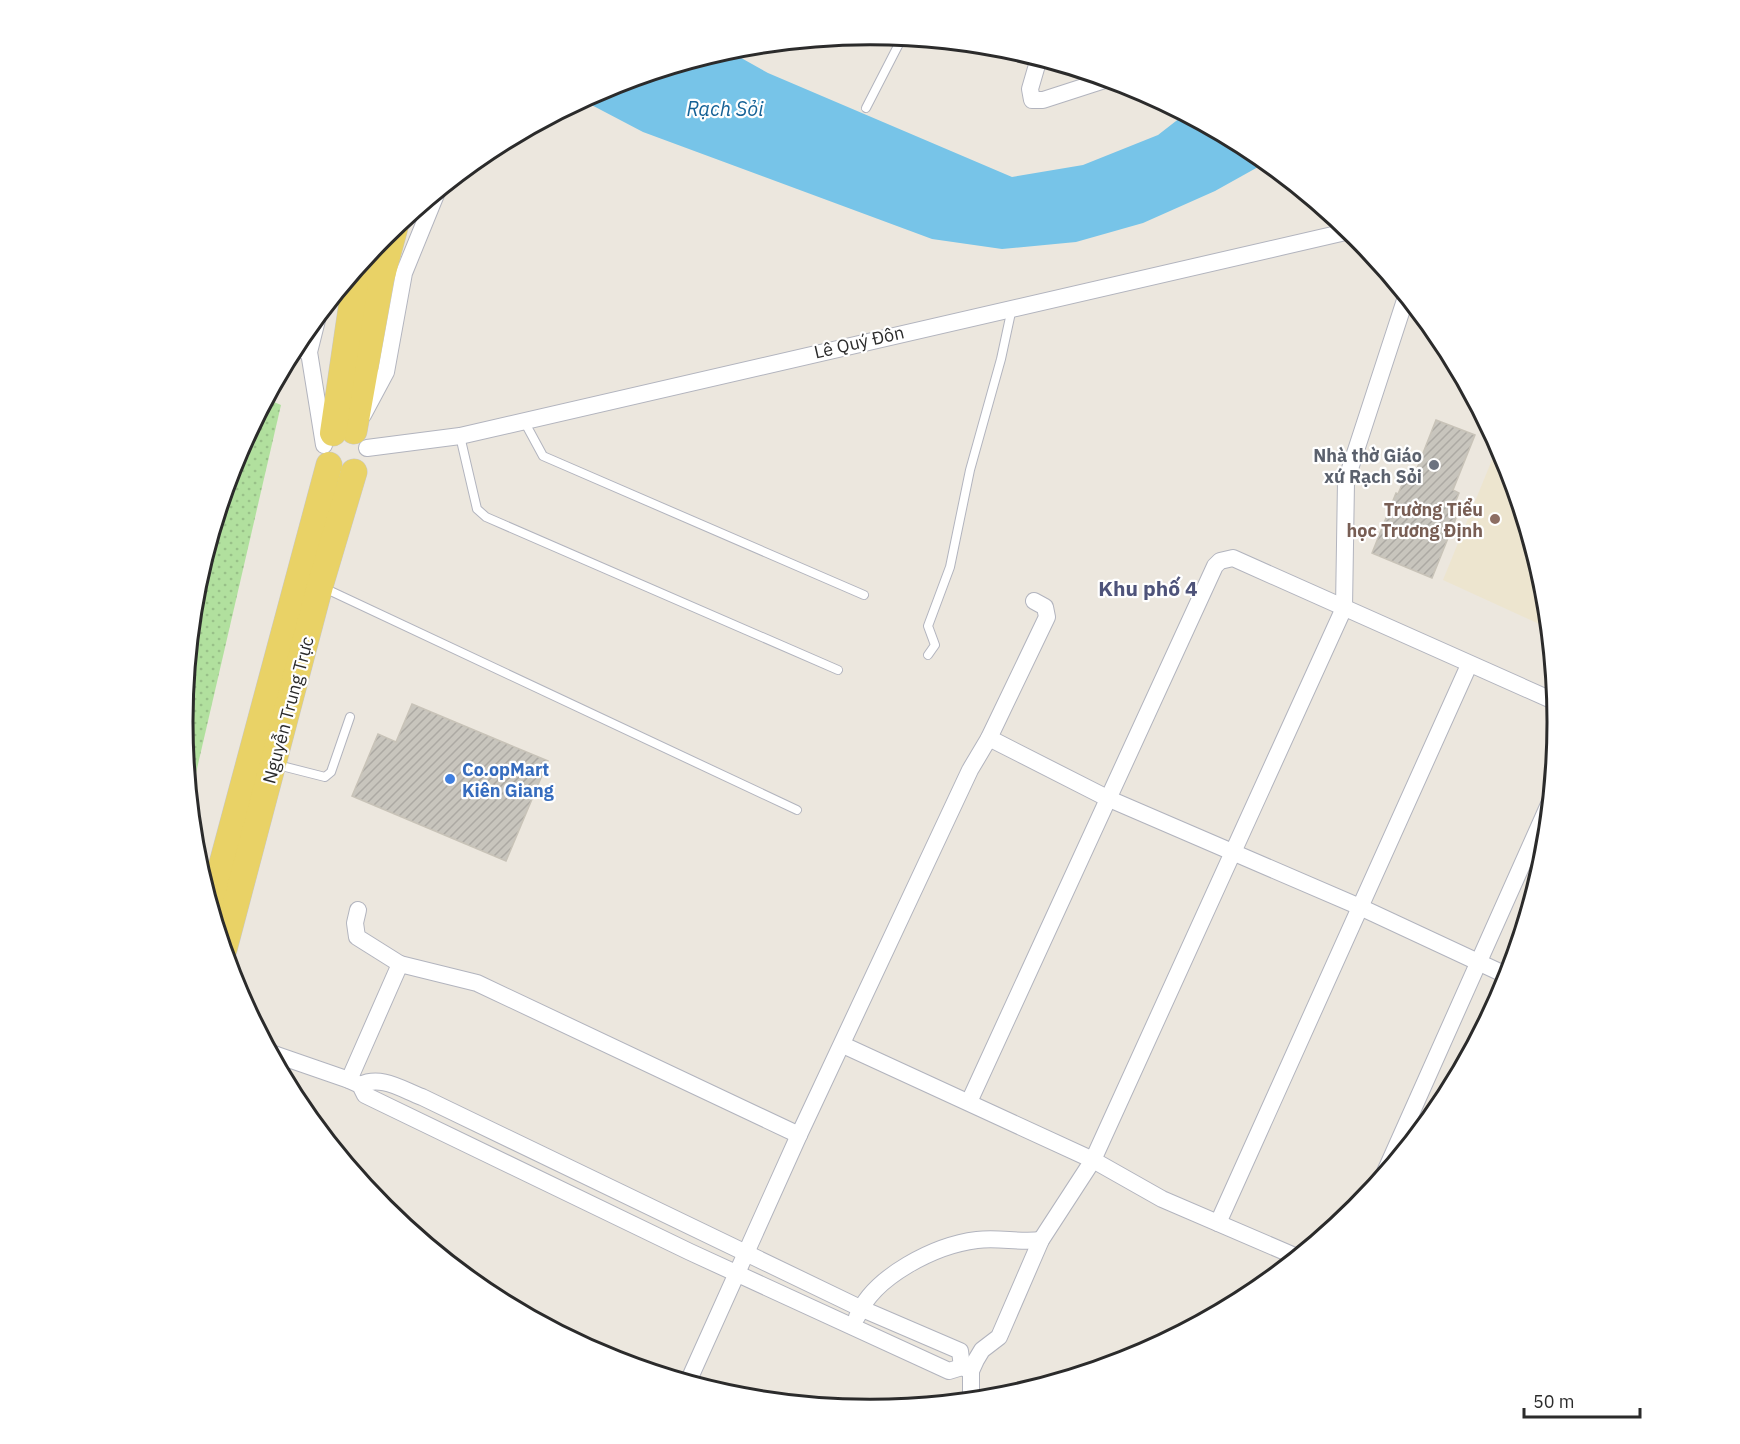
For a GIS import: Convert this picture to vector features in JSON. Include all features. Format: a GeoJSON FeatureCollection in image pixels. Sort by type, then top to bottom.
{"type":"FeatureCollection","features":[{"type":"Feature","properties":{"kind":"main road","name":"Nguyễn Trung Trực"},"geometry":{"type":"LineString","coordinates":[[215,892],[341,445],[390,244]]}},
{"type":"Feature","properties":{"kind":"main road","name":"Nguyễn Trung Trực"},"geometry":{"type":"LineString","coordinates":[[228,936],[320,586],[354,472],[340,473],[356,282]]}},
{"type":"Feature","properties":{"kind":"street"},"geometry":{"type":"LineString","coordinates":[[1037,66],[1030,89],[1032,100],[1043,100],[1094,83]]}},
{"type":"Feature","properties":{"kind":"street"},"geometry":{"type":"LineString","coordinates":[[341,445],[386,372],[404,273],[431,207]]}},
{"type":"Feature","properties":{"kind":"street","name":"Lê Quý Đôn"},"geometry":{"type":"LineString","coordinates":[[341,445],[460,436],[1339,234]]}},
{"type":"Feature","properties":{"kind":"street"},"geometry":{"type":"LineString","coordinates":[[354,1083],[365,1095],[736,1272],[949,1371],[966,1369],[1002,1331],[1041,1240],[1093,1160],[1344,608],[1346,481],[1403,305]]}},
{"type":"Feature","properties":{"kind":"street"},"geometry":{"type":"LineString","coordinates":[[303,352],[341,445]]}},
{"type":"Feature","properties":{"kind":"street"},"geometry":{"type":"LineString","coordinates":[[969,1102],[1215,566],[1221,561],[1233,558],[1546,698]]}},
{"type":"Feature","properties":{"kind":"street"},"geometry":{"type":"LineString","coordinates":[[691,1375],[799,1135],[970,770],[990,738],[1047,617],[1045,607],[1034,601]]}},
{"type":"Feature","properties":{"kind":"street"},"geometry":{"type":"LineString","coordinates":[[1218,1223],[1469,665]]}},
{"type":"Feature","properties":{"kind":"street"},"geometry":{"type":"LineString","coordinates":[[990,738],[1107,798],[1360,907],[1499,972]]}},
{"type":"Feature","properties":{"kind":"street"},"geometry":{"type":"LineString","coordinates":[[1396,1147],[1538,829]]}},
{"type":"Feature","properties":{"kind":"street"},"geometry":{"type":"LineString","coordinates":[[358,910],[355,922],[357,937],[400,964],[477,983],[799,1135]]}},
{"type":"Feature","properties":{"kind":"street"},"geometry":{"type":"LineString","coordinates":[[354,1083],[400,964]]}},
{"type":"Feature","properties":{"kind":"street"},"geometry":{"type":"LineString","coordinates":[[843,1045],[1093,1160],[1162,1199],[1289,1253]]}},
{"type":"Feature","properties":{"kind":"street"},"geometry":{"type":"LineString","coordinates":[[282,1057],[354,1083],[381,1080],[422,1097],[860,1308],[960,1351],[970,1391]]}},
{"type":"Feature","properties":{"kind":"street"},"geometry":{"type":"LineString","coordinates":[[854,1326],[860,1308],[901,1268],[935,1252],[974,1240],[993,1238],[1023,1243],[1041,1240]]}},
{"type":"Feature","properties":{"kind":"lane"},"geometry":{"type":"LineString","coordinates":[[866,108],[898,46]]}},
{"type":"Feature","properties":{"kind":"lane"},"geometry":{"type":"LineString","coordinates":[[928,655],[935,645],[928,626],[950,567],[970,470],[1001,359],[1012,307]]}},
{"type":"Feature","properties":{"kind":"lane"},"geometry":{"type":"LineString","coordinates":[[524,421],[540,452],[548,459],[864,595]]}},
{"type":"Feature","properties":{"kind":"lane"},"geometry":{"type":"LineString","coordinates":[[460,436],[477,509],[486,518],[838,670]]}},
{"type":"Feature","properties":{"kind":"lane"},"geometry":{"type":"LineString","coordinates":[[320,586],[797,810]]}},
{"type":"Feature","properties":{"kind":"lane"},"geometry":{"type":"LineString","coordinates":[[274,764],[325,777],[332,772],[350,717]]}},
{"type":"Feature","properties":{"kind":"shaded area","name":"Trường Tiểu học Trương Định"},"geometry":{"type":"Polygon","coordinates":[[[1493,458],[1511,504],[1524,547],[1539,624],[1443,580],[1493,458]]]}},
{"type":"Feature","properties":{"kind":"green space"},"geometry":{"type":"Polygon","coordinates":[[[274,402],[281,405],[195,777],[194,678],[206,590],[229,504],[245,463],[274,402]]]}},
{"type":"Feature","properties":{"kind":"water","name":"Rạch Sỏi"},"geometry":{"type":"Polygon","coordinates":[[[741,58],[768,73],[1012,177],[1083,165],[1158,135],[1178,120],[1257,167],[1215,191],[1143,223],[1076,242],[1002,249],[932,239],[643,132],[592,105],[652,81],[741,58]]]}},
{"type":"Feature","properties":{"kind":"building"},"geometry":{"type":"Polygon","coordinates":[[[1436,420],[1475,435],[1453,490],[1459,493],[1450,515],[1456,518],[1432,578],[1372,553],[1396,493],[1398,494],[1409,468],[1416,471],[1436,420]]]}},
{"type":"Feature","properties":{"kind":"building","name":"Co.opMart Kiên Giang"},"geometry":{"type":"Polygon","coordinates":[[[412,704],[548,761],[506,861],[352,796],[378,734],[396,742],[412,704]]]}},
{"type":"Feature","properties":{"kind":"place","name":"Nhà thờ Giáo xứ Rạch Sỏi"},"geometry":{"type":"Point","coordinates":[1434,465]}},
{"type":"Feature","properties":{"kind":"place","name":"Trường Tiểu học Trương Định"},"geometry":{"type":"Point","coordinates":[1495,519]}},
{"type":"Feature","properties":{"kind":"place","name":"Co.opMart Kiên Giang"},"geometry":{"type":"Point","coordinates":[450,779]}},
{"type":"Feature","properties":{"kind":"district","name":"Khu phố 4"},"geometry":{"type":"Point","coordinates":[1148,588]}}]}
